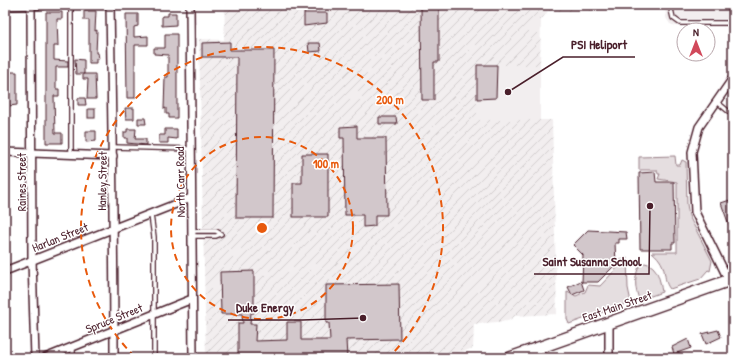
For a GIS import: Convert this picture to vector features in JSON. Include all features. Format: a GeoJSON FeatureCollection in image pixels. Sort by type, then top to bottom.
{"type":"FeatureCollection","features":[{"type":"Feature","properties":{"kind":"main road","name":"East Main Street"},"geometry":{"type":"LineString","coordinates":[[510,358],[731,280]]}},
{"type":"Feature","properties":{"kind":"street","name":"Raines Street"},"geometry":{"type":"LineString","coordinates":[[31,5],[32,260],[35,358]]}},
{"type":"Feature","properties":{"kind":"street"},"geometry":{"type":"LineString","coordinates":[[5,6],[43,5]]}},
{"type":"Feature","properties":{"kind":"street","name":"Hanley Street"},"geometry":{"type":"LineString","coordinates":[[110,5],[113,147],[112,229],[114,358]]}},
{"type":"Feature","properties":{"kind":"street","name":"North Carr Road"},"geometry":{"type":"LineString","coordinates":[[190,5],[190,149],[193,358]]}},
{"type":"Feature","properties":{"kind":"street"},"geometry":{"type":"LineString","coordinates":[[731,280],[695,212],[692,152],[699,127],[733,78]]}},
{"type":"Feature","properties":{"kind":"street"},"geometry":{"type":"LineString","coordinates":[[5,152],[113,156]]}},
{"type":"Feature","properties":{"kind":"street","name":"Harlan Street"},"geometry":{"type":"LineString","coordinates":[[5,271],[191,198]]}},
{"type":"Feature","properties":{"kind":"street","name":"Spruce Street"},"geometry":{"type":"LineString","coordinates":[[45,358],[192,299]]}},
{"type":"Feature","properties":{"kind":"street"},"geometry":{"type":"LineString","coordinates":[[609,323],[610,358]]}},
{"type":"Feature","properties":{"kind":"lane"},"geometry":{"type":"LineString","coordinates":[[71,5],[71,154]]}},
{"type":"Feature","properties":{"kind":"lane"},"geometry":{"type":"LineString","coordinates":[[670,5],[673,18],[680,22],[733,22]]}},
{"type":"Feature","properties":{"kind":"lane"},"geometry":{"type":"LineString","coordinates":[[717,102],[733,115]]}},
{"type":"Feature","properties":{"kind":"lane"},"geometry":{"type":"LineString","coordinates":[[113,147],[190,149]]}},
{"type":"Feature","properties":{"kind":"lane"},"geometry":{"type":"LineString","coordinates":[[150,213],[154,237],[154,358]]}},
{"type":"Feature","properties":{"kind":"lane"},"geometry":{"type":"LineString","coordinates":[[216,231],[221,234],[216,236],[192,234],[216,231]]}},
{"type":"Feature","properties":{"kind":"lane"},"geometry":{"type":"LineString","coordinates":[[73,347],[73,358]]}},
{"type":"Feature","properties":{"kind":"shaded area"},"geometry":{"type":"Polygon","coordinates":[[[225,5],[598,5],[598,11],[548,11],[541,20],[540,65],[477,65],[477,120],[552,120],[557,314],[515,316],[508,321],[474,324],[473,348],[446,358],[206,358],[199,39],[224,40],[225,5]]]}},
{"type":"Feature","properties":{"kind":"shaded area"},"geometry":{"type":"Polygon","coordinates":[[[665,5],[733,5],[733,27],[716,27],[716,22],[676,22],[676,26],[670,24],[666,18],[665,5]]]}},
{"type":"Feature","properties":{"kind":"shaded area"},"geometry":{"type":"Polygon","coordinates":[[[477,65],[540,65],[540,120],[476,120],[477,65]]]}},
{"type":"Feature","properties":{"kind":"shaded area"},"geometry":{"type":"Polygon","coordinates":[[[675,156],[676,165],[680,165],[682,160],[686,162],[687,204],[689,216],[712,261],[710,271],[708,270],[700,279],[670,289],[667,285],[663,267],[658,257],[652,252],[677,252],[677,182],[658,179],[660,174],[658,174],[657,170],[639,170],[639,157],[675,156]]]}},
{"type":"Feature","properties":{"kind":"shaded area"},"geometry":{"type":"Polygon","coordinates":[[[627,258],[628,288],[631,302],[569,324],[567,319],[567,292],[576,296],[585,292],[588,285],[600,286],[619,266],[618,261],[627,258]]]}},
{"type":"Feature","properties":{"kind":"shaded area"},"geometry":{"type":"Polygon","coordinates":[[[641,264],[649,264],[656,270],[662,292],[640,300],[636,287],[636,277],[639,267],[641,264]]]}},
{"type":"Feature","properties":{"kind":"building"},"geometry":{"type":"Polygon","coordinates":[[[421,6],[439,6],[439,62],[434,62],[434,100],[422,100],[421,6]]]}},
{"type":"Feature","properties":{"kind":"building"},"geometry":{"type":"Polygon","coordinates":[[[84,11],[96,11],[96,53],[98,53],[99,59],[96,59],[96,63],[89,63],[89,20],[84,20],[84,11]]]}},
{"type":"Feature","properties":{"kind":"building"},"geometry":{"type":"Polygon","coordinates":[[[46,12],[62,12],[62,19],[57,19],[58,46],[54,46],[54,60],[68,61],[68,67],[56,67],[56,89],[59,89],[59,96],[54,96],[55,133],[62,133],[62,143],[46,143],[46,12]]]}},
{"type":"Feature","properties":{"kind":"building"},"geometry":{"type":"Polygon","coordinates":[[[168,13],[176,13],[176,25],[162,26],[162,16],[168,16],[168,13]]]}},
{"type":"Feature","properties":{"kind":"building"},"geometry":{"type":"Polygon","coordinates":[[[304,13],[327,13],[327,23],[304,26],[304,13]]]}},
{"type":"Feature","properties":{"kind":"building"},"geometry":{"type":"Polygon","coordinates":[[[126,14],[138,14],[138,26],[134,27],[134,37],[148,36],[148,45],[135,45],[135,98],[127,98],[126,14]]]}},
{"type":"Feature","properties":{"kind":"building"},"geometry":{"type":"Polygon","coordinates":[[[165,34],[177,34],[177,118],[169,118],[169,114],[166,114],[166,108],[164,109],[165,77],[168,77],[168,55],[154,54],[154,48],[165,48],[165,34]]]}},
{"type":"Feature","properties":{"kind":"building"},"geometry":{"type":"Polygon","coordinates":[[[230,42],[230,50],[274,50],[273,218],[236,218],[237,57],[202,57],[202,43],[230,42]]]}},
{"type":"Feature","properties":{"kind":"building"},"geometry":{"type":"Polygon","coordinates":[[[308,43],[320,43],[321,51],[309,52],[308,43]]]}},
{"type":"Feature","properties":{"kind":"building"},"geometry":{"type":"Polygon","coordinates":[[[75,59],[84,60],[84,74],[76,74],[75,59]]]}},
{"type":"Feature","properties":{"kind":"building"},"geometry":{"type":"Polygon","coordinates":[[[477,65],[497,65],[496,98],[477,99],[477,65]]]}},
{"type":"Feature","properties":{"kind":"building"},"geometry":{"type":"Polygon","coordinates":[[[7,72],[17,72],[17,105],[9,106],[7,72]]]}},
{"type":"Feature","properties":{"kind":"building"},"geometry":{"type":"Polygon","coordinates":[[[83,74],[95,74],[96,99],[87,99],[88,79],[83,79],[83,74]]]}},
{"type":"Feature","properties":{"kind":"building"},"geometry":{"type":"Polygon","coordinates":[[[78,98],[85,98],[86,105],[78,105],[78,98]]]}},
{"type":"Feature","properties":{"kind":"building"},"geometry":{"type":"Polygon","coordinates":[[[125,108],[134,108],[134,119],[126,119],[125,108]]]}},
{"type":"Feature","properties":{"kind":"building"},"geometry":{"type":"Polygon","coordinates":[[[88,109],[95,109],[95,118],[88,118],[88,109]]]}},
{"type":"Feature","properties":{"kind":"building"},"geometry":{"type":"Polygon","coordinates":[[[379,117],[396,117],[397,124],[379,124],[379,117]]]}},
{"type":"Feature","properties":{"kind":"building"},"geometry":{"type":"Polygon","coordinates":[[[138,118],[145,118],[146,124],[138,124],[138,118]]]}},
{"type":"Feature","properties":{"kind":"building"},"geometry":{"type":"Polygon","coordinates":[[[357,126],[357,138],[386,138],[387,215],[375,215],[375,226],[363,227],[363,215],[345,215],[344,138],[340,138],[340,127],[357,126]]]}},
{"type":"Feature","properties":{"kind":"building"},"geometry":{"type":"Polygon","coordinates":[[[127,129],[136,129],[135,139],[146,139],[146,145],[127,143],[127,138],[124,138],[124,132],[127,132],[127,129]]]}},
{"type":"Feature","properties":{"kind":"building"},"geometry":{"type":"Polygon","coordinates":[[[165,129],[177,129],[177,139],[168,138],[168,143],[159,143],[159,135],[165,135],[165,129]]]}},
{"type":"Feature","properties":{"kind":"building"},"geometry":{"type":"Polygon","coordinates":[[[86,131],[96,131],[96,141],[86,142],[86,131]]]}},
{"type":"Feature","properties":{"kind":"building"},"geometry":{"type":"Polygon","coordinates":[[[302,154],[328,154],[328,217],[293,217],[293,183],[302,183],[302,154]]]}},
{"type":"Feature","properties":{"kind":"building"},"geometry":{"type":"Polygon","coordinates":[[[655,172],[656,182],[674,182],[675,243],[672,243],[672,249],[640,249],[639,173],[655,172]]]}},
{"type":"Feature","properties":{"kind":"building"},"geometry":{"type":"Polygon","coordinates":[[[733,199],[733,224],[729,225],[721,203],[733,199]]]}},
{"type":"Feature","properties":{"kind":"building"},"geometry":{"type":"Polygon","coordinates":[[[588,230],[626,232],[627,239],[619,239],[619,243],[615,243],[616,264],[598,282],[582,282],[583,255],[573,245],[588,230]]]}},
{"type":"Feature","properties":{"kind":"building"},"geometry":{"type":"Polygon","coordinates":[[[254,271],[254,313],[251,313],[250,324],[256,324],[255,341],[287,340],[287,322],[301,322],[301,340],[330,340],[329,323],[326,323],[326,285],[399,284],[400,339],[346,340],[347,358],[238,358],[238,323],[243,323],[242,314],[221,314],[220,272],[254,271]]]}},
{"type":"Feature","properties":{"kind":"building"},"geometry":{"type":"Polygon","coordinates":[[[581,281],[584,290],[572,295],[568,287],[581,281]]]}},
{"type":"Feature","properties":{"kind":"building"},"geometry":{"type":"Polygon","coordinates":[[[718,330],[721,337],[706,344],[702,334],[718,330]]]}},
{"type":"Feature","properties":{"kind":"building"},"geometry":{"type":"Polygon","coordinates":[[[688,339],[691,348],[674,354],[672,347],[688,339]]]}},
{"type":"Feature","properties":{"kind":"place","name":"PSI Heliport"},"geometry":{"type":"Point","coordinates":[508,92]}},
{"type":"Feature","properties":{"kind":"place","name":"Saint Susanna School"},"geometry":{"type":"Point","coordinates":[650,206]}},
{"type":"Feature","properties":{"kind":"place","name":"Duke Energy"},"geometry":{"type":"Point","coordinates":[363,318]}}]}
